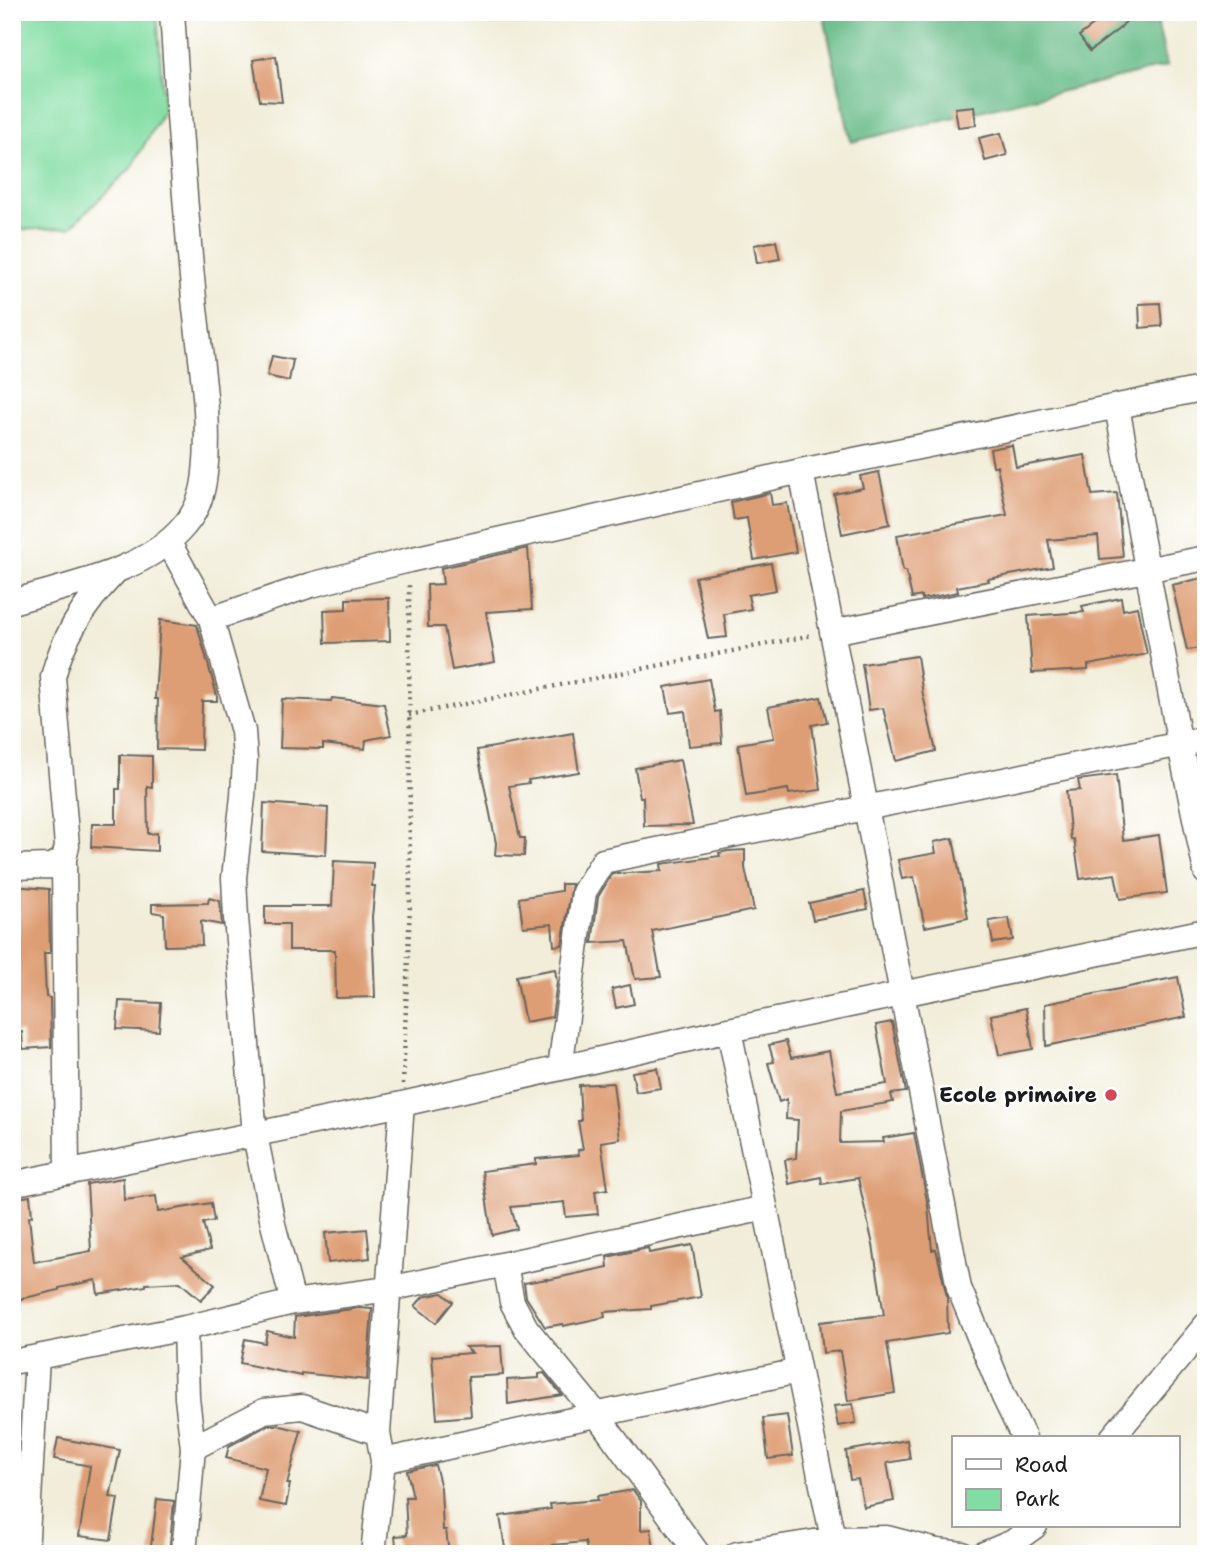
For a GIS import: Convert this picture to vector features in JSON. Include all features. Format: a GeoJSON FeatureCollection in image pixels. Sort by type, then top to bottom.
{"type":"FeatureCollection","features":[{"type":"Feature","properties":{"kind":"street"},"geometry":{"type":"LineString","coordinates":[[12,602],[117,570],[145,558],[169,543],[186,524],[201,499],[207,412],[184,204],[172,12]]}},
{"type":"Feature","properties":{"kind":"street"},"geometry":{"type":"LineString","coordinates":[[211,619],[311,585],[409,560],[801,471],[1206,388]]}},
{"type":"Feature","properties":{"kind":"street"},"geometry":{"type":"LineString","coordinates":[[1118,407],[1206,872]]}},
{"type":"Feature","properties":{"kind":"street"},"geometry":{"type":"LineString","coordinates":[[801,471],[959,1288],[1023,1436]]}},
{"type":"Feature","properties":{"kind":"street"},"geometry":{"type":"LineString","coordinates":[[169,543],[211,619],[243,732],[243,796],[234,878],[255,1135],[273,1224],[293,1302]]}},
{"type":"Feature","properties":{"kind":"street"},"geometry":{"type":"LineString","coordinates":[[832,632],[1206,558]]}},
{"type":"Feature","properties":{"kind":"street"},"geometry":{"type":"LineString","coordinates":[[67,1173],[64,859],[67,846],[53,677],[59,653],[70,632],[91,598],[117,570]]}},
{"type":"Feature","properties":{"kind":"street"},"geometry":{"type":"LineString","coordinates":[[560,1068],[584,892],[603,862],[1206,739]]}},
{"type":"Feature","properties":{"kind":"street"},"geometry":{"type":"LineString","coordinates":[[12,867],[52,866],[64,859]]}},
{"type":"Feature","properties":{"kind":"street"},"geometry":{"type":"LineString","coordinates":[[12,1184],[402,1104],[729,1030],[1206,931]]}},
{"type":"Feature","properties":{"kind":"street"},"geometry":{"type":"LineString","coordinates":[[729,1030],[833,1539]]}},
{"type":"Feature","properties":{"kind":"street"},"geometry":{"type":"LineString","coordinates":[[373,1554],[383,1461],[378,1433],[402,1104]]}},
{"type":"Feature","properties":{"kind":"street"},"geometry":{"type":"LineString","coordinates":[[12,1362],[185,1328],[293,1302],[389,1289],[765,1208]]}},
{"type":"Feature","properties":{"kind":"street"},"geometry":{"type":"LineString","coordinates":[[505,1264],[512,1302],[526,1328],[597,1415],[698,1554]]}},
{"type":"Feature","properties":{"kind":"street"},"geometry":{"type":"LineString","coordinates":[[1114,1436],[1206,1325]]}},
{"type":"Feature","properties":{"kind":"street"},"geometry":{"type":"LineString","coordinates":[[184,1554],[192,1448],[185,1328]]}},
{"type":"Feature","properties":{"kind":"street"},"geometry":{"type":"LineString","coordinates":[[26,1554],[37,1357]]}},
{"type":"Feature","properties":{"kind":"street"},"geometry":{"type":"LineString","coordinates":[[383,1461],[799,1371]]}},
{"type":"Feature","properties":{"kind":"street"},"geometry":{"type":"LineString","coordinates":[[192,1448],[264,1411],[302,1407],[378,1433]]}},
{"type":"Feature","properties":{"kind":"street"},"geometry":{"type":"LineString","coordinates":[[984,1554],[1013,1542],[1032,1528]]}},
{"type":"Feature","properties":{"kind":"street"},"geometry":{"type":"LineString","coordinates":[[1024,1554],[1039,1528]]}},
{"type":"Feature","properties":{"kind":"street"},"geometry":{"type":"LineString","coordinates":[[737,1554],[833,1539],[887,1538],[937,1551],[962,1554]]}},
{"type":"Feature","properties":{"kind":"path"},"geometry":{"type":"LineString","coordinates":[[402,1104],[410,904],[409,560]]}},
{"type":"Feature","properties":{"kind":"path"},"geometry":{"type":"LineString","coordinates":[[409,715],[832,632]]}},
{"type":"Feature","properties":{"kind":"green space"},"geometry":{"type":"Polygon","coordinates":[[[12,12],[157,12],[164,110],[131,168],[70,228],[12,230],[12,12]]]}},
{"type":"Feature","properties":{"kind":"green space"},"geometry":{"type":"Polygon","coordinates":[[[823,12],[1155,12],[1167,66],[851,142],[823,12]]]}},
{"type":"Feature","properties":{"kind":"building"},"geometry":{"type":"Polygon","coordinates":[[[1111,12],[1134,12],[1120,28],[1090,51],[1079,36],[1111,12]]]}},
{"type":"Feature","properties":{"kind":"building"},"geometry":{"type":"Polygon","coordinates":[[[276,56],[282,102],[260,101],[253,60],[276,56]]]}},
{"type":"Feature","properties":{"kind":"building"},"geometry":{"type":"Polygon","coordinates":[[[974,106],[976,125],[958,127],[955,108],[974,106]]]}},
{"type":"Feature","properties":{"kind":"building"},"geometry":{"type":"Polygon","coordinates":[[[1001,133],[1007,155],[985,161],[979,138],[1001,133]]]}},
{"type":"Feature","properties":{"kind":"building"},"geometry":{"type":"Polygon","coordinates":[[[776,241],[780,259],[757,263],[754,245],[776,241]]]}},
{"type":"Feature","properties":{"kind":"building"},"geometry":{"type":"Polygon","coordinates":[[[1160,303],[1162,326],[1140,328],[1139,304],[1160,303]]]}},
{"type":"Feature","properties":{"kind":"building"},"geometry":{"type":"Polygon","coordinates":[[[272,356],[293,360],[289,381],[267,376],[272,356]]]}},
{"type":"Feature","properties":{"kind":"building"},"geometry":{"type":"Polygon","coordinates":[[[1012,445],[1016,467],[1085,455],[1092,495],[1117,493],[1123,557],[1100,559],[1098,536],[1048,540],[1053,567],[957,587],[958,592],[922,599],[922,596],[912,598],[906,571],[903,571],[897,535],[1007,515],[997,466],[993,466],[990,449],[1012,445]]]}},
{"type":"Feature","properties":{"kind":"building"},"geometry":{"type":"Polygon","coordinates":[[[879,472],[890,524],[842,534],[834,494],[863,488],[860,476],[879,472]]]}},
{"type":"Feature","properties":{"kind":"building"},"geometry":{"type":"Polygon","coordinates":[[[770,493],[772,505],[787,503],[796,552],[754,560],[747,518],[734,520],[731,502],[770,493]]]}},
{"type":"Feature","properties":{"kind":"building"},"geometry":{"type":"Polygon","coordinates":[[[528,548],[532,609],[486,612],[495,662],[452,670],[444,627],[428,627],[427,585],[443,584],[441,568],[528,548]]]}},
{"type":"Feature","properties":{"kind":"building"},"geometry":{"type":"Polygon","coordinates":[[[771,563],[776,590],[748,595],[751,609],[724,614],[727,637],[708,639],[695,577],[771,563]]]}},
{"type":"Feature","properties":{"kind":"building"},"geometry":{"type":"Polygon","coordinates":[[[1206,577],[1206,647],[1187,650],[1172,585],[1206,577]]]}},
{"type":"Feature","properties":{"kind":"building"},"geometry":{"type":"Polygon","coordinates":[[[389,598],[390,641],[325,643],[324,610],[346,609],[346,599],[389,598]]]}},
{"type":"Feature","properties":{"kind":"building"},"geometry":{"type":"Polygon","coordinates":[[[1121,598],[1123,610],[1137,607],[1147,654],[1088,665],[1088,670],[1032,673],[1028,616],[1084,612],[1082,606],[1121,598]]]}},
{"type":"Feature","properties":{"kind":"building"},"geometry":{"type":"Polygon","coordinates":[[[160,620],[197,625],[217,696],[217,701],[202,701],[201,750],[157,749],[158,699],[155,699],[160,620]]]}},
{"type":"Feature","properties":{"kind":"building"},"geometry":{"type":"Polygon","coordinates":[[[917,656],[936,751],[896,761],[883,708],[869,710],[862,664],[917,656]]]}},
{"type":"Feature","properties":{"kind":"building"},"geometry":{"type":"Polygon","coordinates":[[[709,679],[715,712],[720,711],[722,743],[689,746],[685,711],[670,713],[665,687],[709,679]]]}},
{"type":"Feature","properties":{"kind":"building"},"geometry":{"type":"Polygon","coordinates":[[[821,697],[827,722],[812,725],[821,790],[789,794],[788,789],[746,796],[738,744],[774,738],[768,707],[821,697]]]}},
{"type":"Feature","properties":{"kind":"building"},"geometry":{"type":"Polygon","coordinates":[[[332,698],[384,704],[391,735],[366,740],[365,749],[323,744],[323,749],[280,748],[282,699],[331,701],[332,698]]]}},
{"type":"Feature","properties":{"kind":"building"},"geometry":{"type":"Polygon","coordinates":[[[573,733],[579,772],[528,780],[529,783],[509,786],[520,838],[525,838],[524,856],[495,855],[496,843],[477,750],[573,733]]]}},
{"type":"Feature","properties":{"kind":"building"},"geometry":{"type":"Polygon","coordinates":[[[120,755],[152,756],[152,787],[147,786],[148,834],[157,833],[157,851],[91,847],[92,824],[116,824],[120,755]]]}},
{"type":"Feature","properties":{"kind":"building"},"geometry":{"type":"Polygon","coordinates":[[[680,760],[693,825],[644,826],[643,797],[640,797],[635,768],[680,760]]]}},
{"type":"Feature","properties":{"kind":"building"},"geometry":{"type":"Polygon","coordinates":[[[1116,775],[1123,840],[1159,835],[1167,893],[1120,899],[1115,874],[1080,879],[1074,839],[1071,840],[1066,791],[1080,790],[1078,780],[1116,775]]]}},
{"type":"Feature","properties":{"kind":"building"},"geometry":{"type":"Polygon","coordinates":[[[264,803],[328,808],[326,855],[262,851],[264,803]]]}},
{"type":"Feature","properties":{"kind":"building"},"geometry":{"type":"Polygon","coordinates":[[[953,838],[968,918],[925,927],[914,877],[902,879],[898,860],[936,853],[934,842],[953,838]]]}},
{"type":"Feature","properties":{"kind":"building"},"geometry":{"type":"Polygon","coordinates":[[[745,850],[745,868],[754,910],[652,931],[661,977],[635,979],[627,941],[592,943],[598,897],[612,874],[662,871],[661,864],[745,850]]]}},
{"type":"Feature","properties":{"kind":"building"},"geometry":{"type":"Polygon","coordinates":[[[334,861],[373,863],[375,997],[336,998],[335,950],[289,950],[289,924],[265,924],[265,906],[332,906],[334,861]]]}},
{"type":"Feature","properties":{"kind":"building"},"geometry":{"type":"Polygon","coordinates":[[[561,884],[572,884],[562,945],[554,946],[552,924],[523,927],[519,898],[561,891],[561,884]]]}},
{"type":"Feature","properties":{"kind":"building"},"geometry":{"type":"Polygon","coordinates":[[[12,886],[49,889],[50,953],[44,953],[46,997],[50,998],[51,1047],[23,1049],[22,1032],[12,1031],[12,886]]]}},
{"type":"Feature","properties":{"kind":"building"},"geometry":{"type":"Polygon","coordinates":[[[864,891],[868,909],[813,920],[809,903],[864,891]]]}},
{"type":"Feature","properties":{"kind":"building"},"geometry":{"type":"Polygon","coordinates":[[[209,898],[220,901],[222,925],[201,921],[202,945],[165,946],[164,914],[152,912],[152,904],[208,903],[209,898]]]}},
{"type":"Feature","properties":{"kind":"building"},"geometry":{"type":"Polygon","coordinates":[[[1009,918],[1013,940],[993,943],[989,921],[1009,918]]]}},
{"type":"Feature","properties":{"kind":"building"},"geometry":{"type":"Polygon","coordinates":[[[555,969],[557,982],[552,1017],[525,1022],[516,976],[555,969]]]}},
{"type":"Feature","properties":{"kind":"building"},"geometry":{"type":"Polygon","coordinates":[[[1178,977],[1186,1017],[1046,1046],[1045,1004],[1178,977]]]}},
{"type":"Feature","properties":{"kind":"building"},"geometry":{"type":"Polygon","coordinates":[[[630,985],[634,1004],[616,1008],[612,989],[630,985]]]}},
{"type":"Feature","properties":{"kind":"building"},"geometry":{"type":"Polygon","coordinates":[[[119,1001],[161,1003],[159,1031],[117,1029],[119,1001]]]}},
{"type":"Feature","properties":{"kind":"building"},"geometry":{"type":"Polygon","coordinates":[[[1026,1008],[1033,1049],[999,1055],[991,1015],[1026,1008]]]}},
{"type":"Feature","properties":{"kind":"building"},"geometry":{"type":"Polygon","coordinates":[[[892,1022],[906,1092],[891,1094],[893,1102],[841,1111],[840,1143],[884,1142],[883,1138],[914,1133],[928,1206],[932,1250],[936,1249],[947,1297],[948,1333],[887,1343],[895,1393],[848,1401],[840,1351],[823,1353],[820,1322],[884,1315],[873,1245],[858,1178],[822,1184],[821,1177],[789,1184],[785,1160],[796,1158],[798,1120],[786,1119],[787,1099],[779,1102],[768,1063],[774,1062],[769,1045],[786,1041],[791,1058],[829,1051],[837,1092],[887,1084],[876,1025],[892,1022]]]}},
{"type":"Feature","properties":{"kind":"building"},"geometry":{"type":"Polygon","coordinates":[[[657,1068],[661,1088],[636,1092],[632,1072],[657,1068]]]}},
{"type":"Feature","properties":{"kind":"building"},"geometry":{"type":"Polygon","coordinates":[[[613,1083],[620,1139],[601,1142],[608,1189],[595,1191],[598,1214],[566,1217],[564,1202],[511,1207],[517,1229],[492,1235],[482,1171],[536,1164],[536,1159],[579,1155],[578,1150],[583,1149],[578,1121],[581,1121],[579,1085],[613,1083]]]}},
{"type":"Feature","properties":{"kind":"building"},"geometry":{"type":"Polygon","coordinates":[[[123,1178],[124,1200],[156,1196],[158,1212],[211,1203],[214,1221],[203,1223],[210,1250],[182,1257],[215,1285],[201,1300],[180,1282],[146,1284],[98,1294],[96,1280],[12,1301],[12,1199],[30,1196],[32,1216],[29,1217],[34,1262],[91,1251],[87,1184],[123,1178]]]}},
{"type":"Feature","properties":{"kind":"building"},"geometry":{"type":"Polygon","coordinates":[[[367,1229],[370,1258],[328,1263],[325,1233],[367,1229]]]}},
{"type":"Feature","properties":{"kind":"building"},"geometry":{"type":"Polygon","coordinates":[[[692,1245],[701,1297],[651,1306],[651,1309],[604,1312],[605,1317],[545,1327],[526,1297],[524,1283],[608,1267],[607,1257],[648,1248],[649,1253],[692,1245]]]}},
{"type":"Feature","properties":{"kind":"building"},"geometry":{"type":"Polygon","coordinates":[[[442,1293],[453,1302],[436,1323],[415,1306],[423,1297],[442,1293]]]}},
{"type":"Feature","properties":{"kind":"building"},"geometry":{"type":"Polygon","coordinates":[[[359,1308],[372,1309],[367,1380],[301,1373],[301,1376],[240,1363],[245,1339],[265,1343],[267,1331],[294,1337],[295,1317],[359,1308]]]}},
{"type":"Feature","properties":{"kind":"building"},"geometry":{"type":"Polygon","coordinates":[[[501,1346],[503,1375],[468,1377],[471,1416],[437,1419],[432,1356],[472,1353],[465,1347],[501,1346]]]}},
{"type":"Feature","properties":{"kind":"building"},"geometry":{"type":"Polygon","coordinates":[[[544,1373],[562,1395],[508,1404],[507,1380],[539,1378],[539,1374],[544,1373]]]}},
{"type":"Feature","properties":{"kind":"building"},"geometry":{"type":"Polygon","coordinates":[[[853,1404],[856,1423],[838,1426],[834,1406],[853,1404]]]}},
{"type":"Feature","properties":{"kind":"building"},"geometry":{"type":"Polygon","coordinates":[[[787,1415],[793,1456],[768,1459],[763,1418],[787,1415]]]}},
{"type":"Feature","properties":{"kind":"building"},"geometry":{"type":"Polygon","coordinates":[[[268,1425],[301,1431],[287,1484],[290,1484],[286,1506],[259,1501],[266,1468],[226,1458],[229,1446],[268,1425]]]}},
{"type":"Feature","properties":{"kind":"building"},"geometry":{"type":"Polygon","coordinates":[[[58,1438],[120,1450],[110,1497],[118,1498],[111,1540],[79,1536],[90,1466],[54,1459],[58,1438]]]}},
{"type":"Feature","properties":{"kind":"building"},"geometry":{"type":"Polygon","coordinates":[[[907,1440],[910,1459],[887,1463],[894,1501],[864,1507],[858,1479],[850,1480],[846,1451],[907,1440]]]}},
{"type":"Feature","properties":{"kind":"building"},"geometry":{"type":"Polygon","coordinates":[[[435,1465],[441,1488],[443,1530],[446,1530],[449,1554],[397,1554],[395,1536],[407,1535],[405,1497],[413,1497],[407,1471],[435,1465]]]}},
{"type":"Feature","properties":{"kind":"building"},"geometry":{"type":"Polygon","coordinates":[[[633,1490],[641,1501],[641,1530],[651,1529],[654,1549],[588,1554],[585,1542],[552,1545],[553,1552],[540,1554],[506,1554],[500,1516],[551,1509],[550,1504],[598,1500],[597,1496],[633,1490]]]}},
{"type":"Feature","properties":{"kind":"building"},"geometry":{"type":"Polygon","coordinates":[[[157,1499],[174,1501],[169,1554],[150,1554],[157,1499]]]}},
{"type":"Feature","properties":{"kind":"place","name":"Ecole primaire"},"geometry":{"type":"Point","coordinates":[1111,1095]}}]}
